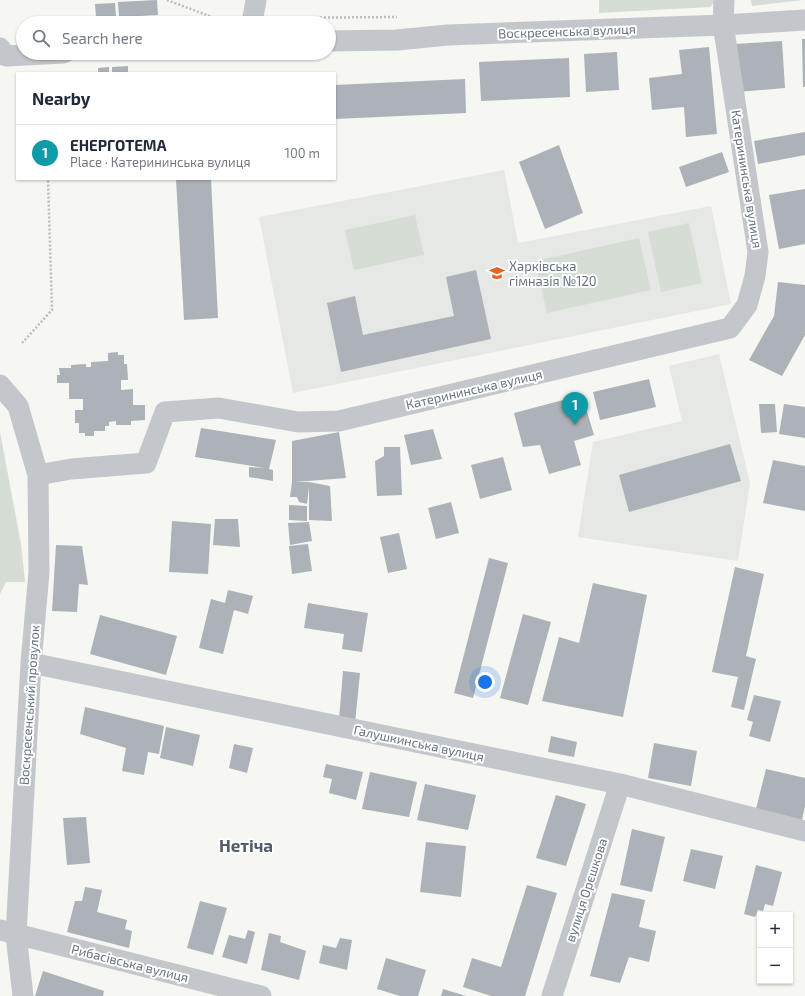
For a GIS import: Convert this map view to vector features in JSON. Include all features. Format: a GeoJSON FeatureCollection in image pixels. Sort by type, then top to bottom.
{"type":"FeatureCollection","features":[{"type":"Feature","properties":{"kind":"street"},"geometry":{"type":"LineString","coordinates":[[723,25],[724,0]]}},
{"type":"Feature","properties":{"kind":"street","name":"Воскресенська вулиця"},"geometry":{"type":"LineString","coordinates":[[336,41],[397,40],[448,36],[723,25],[805,20]]}},
{"type":"Feature","properties":{"kind":"street","name":"Катерининська вулиця"},"geometry":{"type":"LineString","coordinates":[[38,475],[71,469],[146,463],[165,412],[219,408],[298,422],[339,421],[730,328],[747,305],[758,252],[723,25]]}},
{"type":"Feature","properties":{"kind":"street"},"geometry":{"type":"LineString","coordinates":[[3,52],[16,52]]}},
{"type":"Feature","properties":{"kind":"street"},"geometry":{"type":"LineString","coordinates":[[0,385],[18,406],[38,475]]}},
{"type":"Feature","properties":{"kind":"street","name":"Воскресенський провулок"},"geometry":{"type":"LineString","coordinates":[[23,996],[8,932],[39,572],[38,475]]}},
{"type":"Feature","properties":{"kind":"street","name":"Галушкинська вулиця"},"geometry":{"type":"LineString","coordinates":[[31,663],[620,784],[805,831]]}},
{"type":"Feature","properties":{"kind":"street","name":"вулиця Орєшкова"},"geometry":{"type":"LineString","coordinates":[[552,996],[620,784]]}},
{"type":"Feature","properties":{"kind":"street","name":"Рибасівська вулиця"},"geometry":{"type":"LineString","coordinates":[[8,932],[261,996]]}},
{"type":"Feature","properties":{"kind":"path"},"geometry":{"type":"LineString","coordinates":[[167,0],[209,16]]}},
{"type":"Feature","properties":{"kind":"path"},"geometry":{"type":"LineString","coordinates":[[243,16],[254,14],[397,17]]}},
{"type":"Feature","properties":{"kind":"path"},"geometry":{"type":"LineString","coordinates":[[22,343],[52,310],[48,180]]}},
{"type":"Feature","properties":{"kind":"shaded area"},"geometry":{"type":"Polygon","coordinates":[[[599,0],[714,0],[714,3],[710,7],[599,13],[599,0]]]}},
{"type":"Feature","properties":{"kind":"shaded area"},"geometry":{"type":"Polygon","coordinates":[[[751,0],[803,0],[752,6],[751,0]]]}},
{"type":"Feature","properties":{"kind":"shaded area","name":"Харківська гімназія №120"},"geometry":{"type":"Polygon","coordinates":[[[504,170],[518,243],[711,206],[731,304],[293,393],[259,217],[504,170]]]}},
{"type":"Feature","properties":{"kind":"shaded area"},"geometry":{"type":"Polygon","coordinates":[[[415,215],[424,255],[354,270],[345,230],[415,215]]]}},
{"type":"Feature","properties":{"kind":"shaded area"},"geometry":{"type":"Polygon","coordinates":[[[689,223],[702,283],[661,292],[648,232],[689,223]]]}},
{"type":"Feature","properties":{"kind":"shaded area"},"geometry":{"type":"Polygon","coordinates":[[[639,238],[651,290],[547,313],[535,261],[639,238]]]}},
{"type":"Feature","properties":{"kind":"shaded area"},"geometry":{"type":"Polygon","coordinates":[[[719,354],[750,483],[738,561],[578,537],[593,442],[682,421],[669,366],[719,354]]]}},
{"type":"Feature","properties":{"kind":"shaded area"},"geometry":{"type":"Polygon","coordinates":[[[0,432],[21,544],[25,582],[6,582],[0,594],[0,432]]]}},
{"type":"Feature","properties":{"kind":"building"},"geometry":{"type":"Polygon","coordinates":[[[157,0],[158,15],[119,16],[118,2],[157,0]]]}},
{"type":"Feature","properties":{"kind":"building"},"geometry":{"type":"Polygon","coordinates":[[[115,3],[116,16],[96,16],[95,4],[115,3]]]}},
{"type":"Feature","properties":{"kind":"building"},"geometry":{"type":"Polygon","coordinates":[[[802,39],[805,39],[805,87],[803,87],[802,39]]]}},
{"type":"Feature","properties":{"kind":"building"},"geometry":{"type":"Polygon","coordinates":[[[782,41],[785,88],[737,92],[734,44],[782,41]]]}},
{"type":"Feature","properties":{"kind":"building"},"geometry":{"type":"Polygon","coordinates":[[[709,47],[717,134],[686,137],[684,107],[652,110],[649,78],[682,74],[679,50],[709,47]]]}},
{"type":"Feature","properties":{"kind":"building"},"geometry":{"type":"Polygon","coordinates":[[[617,52],[619,90],[586,92],[584,54],[617,52]]]}},
{"type":"Feature","properties":{"kind":"building"},"geometry":{"type":"Polygon","coordinates":[[[569,58],[570,97],[481,101],[479,62],[569,58]]]}},
{"type":"Feature","properties":{"kind":"building"},"geometry":{"type":"Polygon","coordinates":[[[128,66],[128,72],[112,72],[112,67],[128,66]]]}},
{"type":"Feature","properties":{"kind":"building"},"geometry":{"type":"Polygon","coordinates":[[[109,67],[109,72],[98,72],[98,68],[109,67]]]}},
{"type":"Feature","properties":{"kind":"building"},"geometry":{"type":"Polygon","coordinates":[[[465,79],[466,113],[336,119],[336,85],[465,79]]]}},
{"type":"Feature","properties":{"kind":"building"},"geometry":{"type":"Polygon","coordinates":[[[805,132],[805,155],[758,164],[754,141],[805,132]]]}},
{"type":"Feature","properties":{"kind":"building"},"geometry":{"type":"Polygon","coordinates":[[[559,145],[583,213],[545,229],[519,162],[559,145]]]}},
{"type":"Feature","properties":{"kind":"building"},"geometry":{"type":"Polygon","coordinates":[[[722,152],[729,172],[686,187],[679,167],[722,152]]]}},
{"type":"Feature","properties":{"kind":"building"},"geometry":{"type":"Polygon","coordinates":[[[176,180],[211,180],[218,318],[184,320],[176,180]]]}},
{"type":"Feature","properties":{"kind":"building"},"geometry":{"type":"Polygon","coordinates":[[[805,189],[805,244],[779,249],[769,195],[805,189]]]}},
{"type":"Feature","properties":{"kind":"building"},"geometry":{"type":"Polygon","coordinates":[[[476,270],[491,339],[341,372],[327,303],[355,296],[363,335],[454,316],[446,277],[476,270]]]}},
{"type":"Feature","properties":{"kind":"building"},"geometry":{"type":"Polygon","coordinates":[[[778,282],[805,285],[805,335],[782,376],[749,360],[774,316],[778,282]]]}},
{"type":"Feature","properties":{"kind":"building"},"geometry":{"type":"Polygon","coordinates":[[[118,352],[118,355],[124,355],[124,364],[127,364],[128,380],[121,380],[121,390],[133,389],[133,405],[145,405],[145,420],[131,421],[131,425],[116,425],[116,421],[109,422],[109,426],[105,426],[105,431],[94,431],[94,436],[85,436],[85,433],[79,433],[79,423],[75,423],[75,410],[83,410],[83,399],[69,399],[69,383],[57,383],[57,375],[60,375],[59,368],[71,368],[71,365],[86,364],[86,367],[91,367],[91,362],[108,361],[108,353],[118,352]]]}},
{"type":"Feature","properties":{"kind":"building"},"geometry":{"type":"Polygon","coordinates":[[[649,379],[656,407],[600,420],[593,392],[649,379]]]}},
{"type":"Feature","properties":{"kind":"building"},"geometry":{"type":"Polygon","coordinates":[[[582,395],[594,435],[574,441],[581,465],[549,474],[540,445],[523,447],[514,413],[582,395]]]}},
{"type":"Feature","properties":{"kind":"building"},"geometry":{"type":"Polygon","coordinates":[[[759,404],[775,404],[777,432],[761,433],[759,404]]]}},
{"type":"Feature","properties":{"kind":"building"},"geometry":{"type":"Polygon","coordinates":[[[784,404],[805,407],[805,438],[779,434],[784,404]]]}},
{"type":"Feature","properties":{"kind":"building"},"geometry":{"type":"Polygon","coordinates":[[[201,428],[276,440],[269,469],[273,470],[273,481],[249,477],[249,467],[265,468],[195,457],[201,428]]]}},
{"type":"Feature","properties":{"kind":"building"},"geometry":{"type":"Polygon","coordinates":[[[433,429],[442,459],[411,465],[404,435],[433,429]]]}},
{"type":"Feature","properties":{"kind":"building"},"geometry":{"type":"Polygon","coordinates":[[[339,432],[346,478],[295,482],[309,482],[330,486],[332,521],[309,520],[309,487],[307,504],[299,502],[297,497],[290,497],[292,482],[292,441],[339,432]]]}},
{"type":"Feature","properties":{"kind":"building"},"geometry":{"type":"Polygon","coordinates":[[[730,444],[741,481],[629,512],[619,475],[730,444]]]}},
{"type":"Feature","properties":{"kind":"building"},"geometry":{"type":"Polygon","coordinates":[[[384,447],[400,447],[402,495],[377,496],[375,461],[384,456],[384,447]]]}},
{"type":"Feature","properties":{"kind":"building"},"geometry":{"type":"Polygon","coordinates":[[[503,457],[512,490],[480,499],[471,465],[503,457]]]}},
{"type":"Feature","properties":{"kind":"building"},"geometry":{"type":"Polygon","coordinates":[[[773,460],[805,466],[805,511],[763,503],[773,460]]]}},
{"type":"Feature","properties":{"kind":"building"},"geometry":{"type":"Polygon","coordinates":[[[451,502],[459,533],[436,539],[428,508],[451,502]]]}},
{"type":"Feature","properties":{"kind":"building"},"geometry":{"type":"Polygon","coordinates":[[[289,505],[307,506],[307,521],[289,520],[289,505]]]}},
{"type":"Feature","properties":{"kind":"building"},"geometry":{"type":"Polygon","coordinates":[[[215,519],[238,519],[240,547],[213,545],[215,519]]]}},
{"type":"Feature","properties":{"kind":"building"},"geometry":{"type":"Polygon","coordinates":[[[172,521],[211,524],[208,574],[169,572],[172,521]]]}},
{"type":"Feature","properties":{"kind":"building"},"geometry":{"type":"Polygon","coordinates":[[[309,522],[312,541],[290,545],[288,523],[309,522]]]}},
{"type":"Feature","properties":{"kind":"building"},"geometry":{"type":"Polygon","coordinates":[[[399,533],[407,569],[388,573],[380,537],[399,533]]]}},
{"type":"Feature","properties":{"kind":"building"},"geometry":{"type":"Polygon","coordinates":[[[308,544],[312,571],[292,574],[289,546],[308,544]]]}},
{"type":"Feature","properties":{"kind":"building"},"geometry":{"type":"Polygon","coordinates":[[[56,545],[82,546],[88,585],[79,584],[77,612],[52,611],[56,545]]]}},
{"type":"Feature","properties":{"kind":"building"},"geometry":{"type":"Polygon","coordinates":[[[489,558],[508,563],[473,698],[454,693],[489,558]]]}},
{"type":"Feature","properties":{"kind":"building"},"geometry":{"type":"Polygon","coordinates":[[[735,567],[764,574],[746,656],[756,659],[744,710],[731,707],[738,677],[712,672],[735,567]]]}},
{"type":"Feature","properties":{"kind":"building"},"geometry":{"type":"Polygon","coordinates":[[[593,583],[647,595],[623,717],[542,701],[559,637],[579,643],[593,583]]]}},
{"type":"Feature","properties":{"kind":"building"},"geometry":{"type":"Polygon","coordinates":[[[228,590],[253,596],[248,614],[234,610],[223,654],[199,648],[211,599],[225,603],[228,590]]]}},
{"type":"Feature","properties":{"kind":"building"},"geometry":{"type":"Polygon","coordinates":[[[308,603],[368,613],[362,652],[342,649],[344,634],[304,628],[308,603]]]}},
{"type":"Feature","properties":{"kind":"building"},"geometry":{"type":"Polygon","coordinates":[[[523,614],[551,622],[528,705],[500,698],[523,614]]]}},
{"type":"Feature","properties":{"kind":"building"},"geometry":{"type":"Polygon","coordinates":[[[100,615],[177,636],[166,675],[90,654],[100,615]]]}},
{"type":"Feature","properties":{"kind":"building"},"geometry":{"type":"Polygon","coordinates":[[[343,671],[360,673],[355,723],[339,720],[343,671]]]}},
{"type":"Feature","properties":{"kind":"building"},"geometry":{"type":"Polygon","coordinates":[[[754,695],[781,701],[770,742],[749,736],[753,722],[747,720],[754,695]]]}},
{"type":"Feature","properties":{"kind":"building"},"geometry":{"type":"Polygon","coordinates":[[[85,707],[164,726],[159,754],[148,752],[144,775],[122,771],[126,748],[80,734],[85,707]]]}},
{"type":"Feature","properties":{"kind":"building"},"geometry":{"type":"Polygon","coordinates":[[[166,727],[200,735],[193,766],[160,758],[166,727]]]}},
{"type":"Feature","properties":{"kind":"building"},"geometry":{"type":"Polygon","coordinates":[[[551,736],[577,742],[574,757],[548,752],[551,736]]]}},
{"type":"Feature","properties":{"kind":"building"},"geometry":{"type":"Polygon","coordinates":[[[654,743],[697,751],[691,786],[648,778],[654,743]]]}},
{"type":"Feature","properties":{"kind":"building"},"geometry":{"type":"Polygon","coordinates":[[[234,744],[253,748],[247,773],[229,768],[234,744]]]}},
{"type":"Feature","properties":{"kind":"building"},"geometry":{"type":"Polygon","coordinates":[[[326,764],[363,772],[356,800],[329,793],[332,779],[323,777],[326,764]]]}},
{"type":"Feature","properties":{"kind":"building"},"geometry":{"type":"Polygon","coordinates":[[[766,769],[805,778],[805,806],[802,820],[756,809],[766,769]]]}},
{"type":"Feature","properties":{"kind":"building"},"geometry":{"type":"Polygon","coordinates":[[[370,772],[417,782],[409,817],[362,809],[370,772]]]}},
{"type":"Feature","properties":{"kind":"building"},"geometry":{"type":"Polygon","coordinates":[[[425,784],[476,795],[468,830],[417,820],[425,784]]]}},
{"type":"Feature","properties":{"kind":"building"},"geometry":{"type":"Polygon","coordinates":[[[556,795],[586,804],[566,866],[536,858],[556,795]]]}},
{"type":"Feature","properties":{"kind":"building"},"geometry":{"type":"Polygon","coordinates":[[[86,817],[90,863],[67,865],[63,818],[86,817]]]}},
{"type":"Feature","properties":{"kind":"building"},"geometry":{"type":"Polygon","coordinates":[[[632,829],[665,837],[652,892],[620,885],[632,829]]]}},
{"type":"Feature","properties":{"kind":"building"},"geometry":{"type":"Polygon","coordinates":[[[426,842],[466,846],[461,897],[420,892],[426,842]]]}},
{"type":"Feature","properties":{"kind":"building"},"geometry":{"type":"Polygon","coordinates":[[[691,849],[723,856],[715,889],[683,881],[691,849]]]}},
{"type":"Feature","properties":{"kind":"building"},"geometry":{"type":"Polygon","coordinates":[[[756,865],[782,872],[773,906],[765,904],[763,911],[758,910],[755,917],[744,914],[756,865]]]}},
{"type":"Feature","properties":{"kind":"building"},"geometry":{"type":"Polygon","coordinates":[[[527,885],[557,893],[525,996],[491,996],[463,987],[472,958],[501,967],[527,885]]]}},
{"type":"Feature","properties":{"kind":"building"},"geometry":{"type":"Polygon","coordinates":[[[85,887],[102,890],[97,912],[127,920],[125,929],[132,931],[129,948],[67,932],[75,901],[82,901],[85,887]]]}},
{"type":"Feature","properties":{"kind":"building"},"geometry":{"type":"Polygon","coordinates":[[[612,893],[645,900],[639,927],[656,931],[649,962],[629,957],[620,983],[590,976],[612,893]]]}},
{"type":"Feature","properties":{"kind":"building"},"geometry":{"type":"Polygon","coordinates":[[[200,901],[227,908],[213,955],[187,948],[200,901]]]}},
{"type":"Feature","properties":{"kind":"building"},"geometry":{"type":"Polygon","coordinates":[[[248,930],[255,932],[247,964],[222,957],[229,935],[245,939],[248,930]]]}},
{"type":"Feature","properties":{"kind":"building"},"geometry":{"type":"Polygon","coordinates":[[[269,933],[281,936],[280,942],[306,951],[299,980],[261,970],[269,933]]]}},
{"type":"Feature","properties":{"kind":"building"},"geometry":{"type":"Polygon","coordinates":[[[340,938],[352,940],[347,970],[319,963],[323,945],[336,948],[340,938]]]}},
{"type":"Feature","properties":{"kind":"building"},"geometry":{"type":"Polygon","coordinates":[[[386,958],[426,970],[418,996],[400,996],[377,989],[386,958]]]}},
{"type":"Feature","properties":{"kind":"building"},"geometry":{"type":"Polygon","coordinates":[[[43,971],[104,991],[103,996],[35,996],[43,971]]]}},
{"type":"Feature","properties":{"kind":"building"},"geometry":{"type":"Polygon","coordinates":[[[443,989],[466,996],[441,996],[443,989]]]}},
{"type":"Feature","properties":{"kind":"place","name":"Харківська гімназія №120"},"geometry":{"type":"Point","coordinates":[497,273]}},
{"type":"Feature","properties":{"kind":"place","name":"ЕНЕРГОТЕМА"},"geometry":{"type":"Point","coordinates":[575,425]}},
{"type":"Feature","properties":{"kind":"district","name":"Нетіча"},"geometry":{"type":"Point","coordinates":[246,846]}}]}
